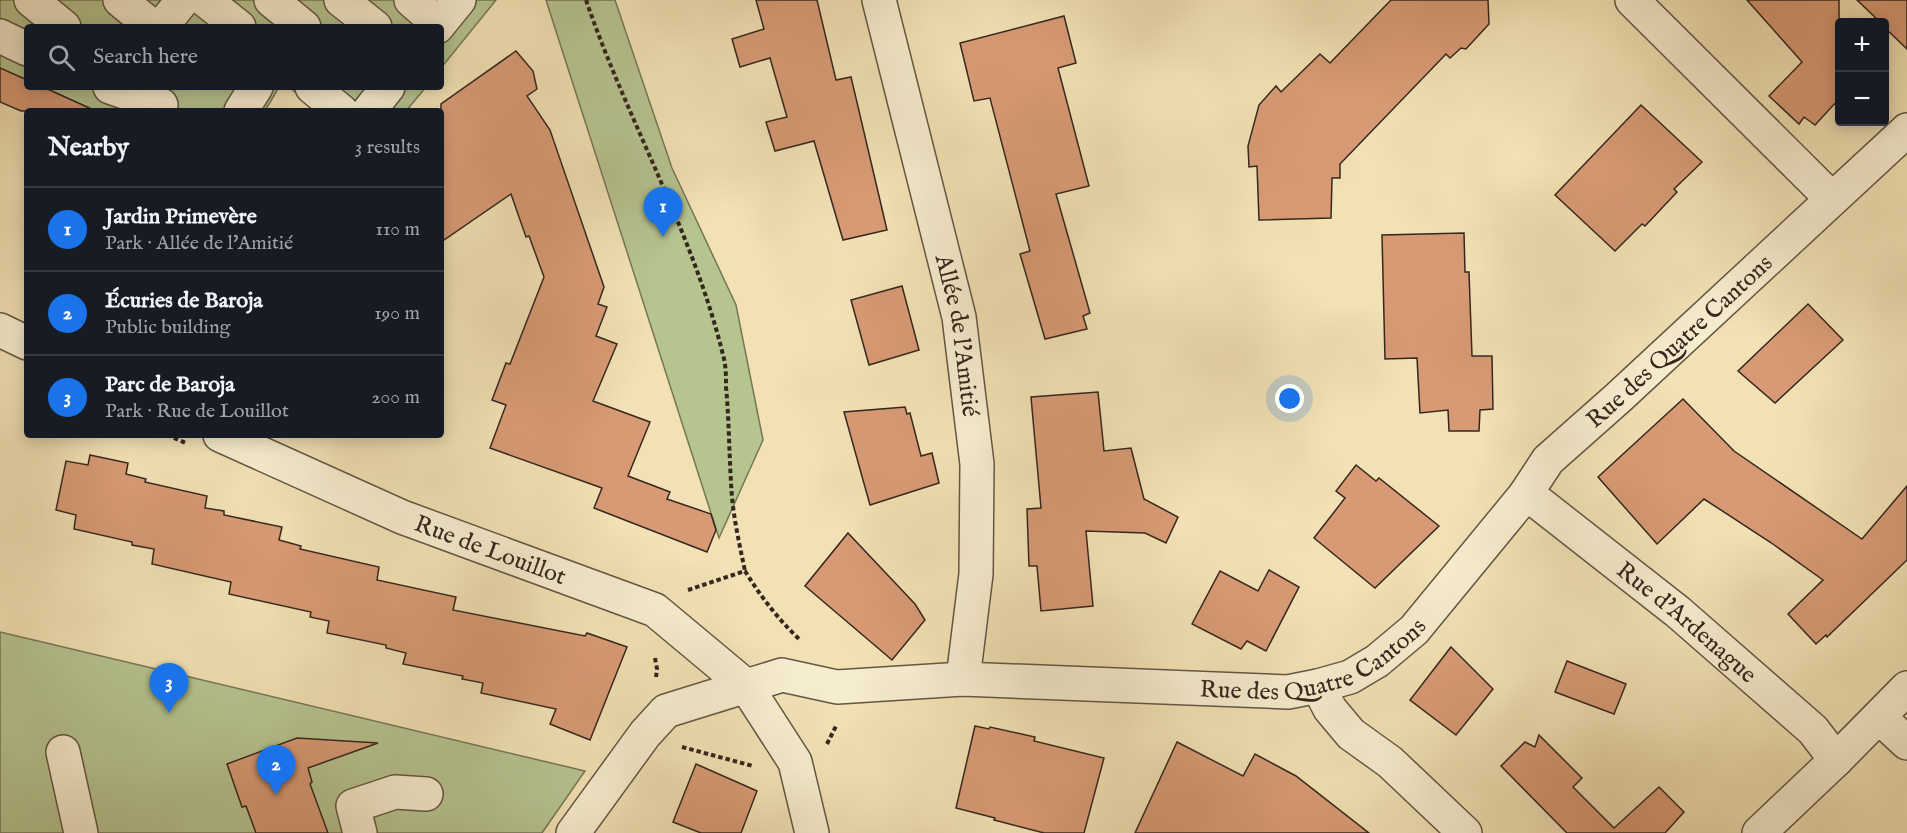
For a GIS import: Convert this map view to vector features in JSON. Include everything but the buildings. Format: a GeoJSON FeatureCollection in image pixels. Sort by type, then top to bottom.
{"type":"FeatureCollection","features":[{"type":"Feature","properties":{"kind":"street"},"geometry":{"type":"LineString","coordinates":[[31,0],[60,24]]}},
{"type":"Feature","properties":{"kind":"street"},"geometry":{"type":"LineString","coordinates":[[120,0],[149,24]]}},
{"type":"Feature","properties":{"kind":"street"},"geometry":{"type":"LineString","coordinates":[[163,24],[183,0]]}},
{"type":"Feature","properties":{"kind":"street"},"geometry":{"type":"LineString","coordinates":[[206,0],[235,24]]}},
{"type":"Feature","properties":{"kind":"street"},"geometry":{"type":"LineString","coordinates":[[271,0],[300,24]]}},
{"type":"Feature","properties":{"kind":"street"},"geometry":{"type":"LineString","coordinates":[[341,0],[371,24]]}},
{"type":"Feature","properties":{"kind":"street"},"geometry":{"type":"LineString","coordinates":[[425,13],[459,0]]}},
{"type":"Feature","properties":{"kind":"street","name":"Allée de l'Amitié"},"geometry":{"type":"LineString","coordinates":[[879,0],[959,317],[977,464],[976,574],[963,678]]}},
{"type":"Feature","properties":{"kind":"street"},"geometry":{"type":"LineString","coordinates":[[1632,0],[1832,199]]}},
{"type":"Feature","properties":{"kind":"street"},"geometry":{"type":"LineString","coordinates":[[0,36],[24,48]]}},
{"type":"Feature","properties":{"kind":"street"},"geometry":{"type":"LineString","coordinates":[[120,90],[157,101]]}},
{"type":"Feature","properties":{"kind":"street"},"geometry":{"type":"LineString","coordinates":[[316,90],[337,108]]}},
{"type":"Feature","properties":{"kind":"street"},"geometry":{"type":"LineString","coordinates":[[371,108],[386,90]]}},
{"type":"Feature","properties":{"kind":"street","name":"Rue des Quatre Cantons"},"geometry":{"type":"LineString","coordinates":[[573,833],[645,734],[666,711],[782,675],[837,687],[963,678],[1288,692],[1350,677],[1377,661],[1414,630],[1525,495],[1548,460],[1907,130]]}},
{"type":"Feature","properties":{"kind":"street"},"geometry":{"type":"LineString","coordinates":[[0,330],[24,342]]}},
{"type":"Feature","properties":{"kind":"street","name":"Rue de Louillot"},"geometry":{"type":"LineString","coordinates":[[226,438],[402,517],[655,610],[746,686],[795,762],[812,833]]}},
{"type":"Feature","properties":{"kind":"street","name":"Rue d'Ardenague"},"geometry":{"type":"LineString","coordinates":[[1525,495],[1539,503],[1678,612],[1813,730],[1836,760]]}},
{"type":"Feature","properties":{"kind":"street"},"geometry":{"type":"LineString","coordinates":[[1318,686],[1330,709],[1351,734],[1390,762],[1466,833]]}},
{"type":"Feature","properties":{"kind":"street"},"geometry":{"type":"LineString","coordinates":[[1758,833],[1836,760],[1907,688]]}},
{"type":"Feature","properties":{"kind":"street"},"geometry":{"type":"LineString","coordinates":[[1879,717],[1907,743]]}},
{"type":"Feature","properties":{"kind":"street"},"geometry":{"type":"LineString","coordinates":[[63,752],[81,833]]}},
{"type":"Feature","properties":{"kind":"street"},"geometry":{"type":"LineString","coordinates":[[360,833],[353,806],[394,792],[426,794]]}},
{"type":"Feature","properties":{"kind":"path"},"geometry":{"type":"LineString","coordinates":[[586,0],[596,30],[699,279],[724,358],[729,423],[730,483],[746,571],[779,620],[805,644]]}},
{"type":"Feature","properties":{"kind":"path"},"geometry":{"type":"LineString","coordinates":[[686,590],[746,571]]}},
{"type":"Feature","properties":{"kind":"path"},"geometry":{"type":"LineString","coordinates":[[824,749],[840,718]]}},
{"type":"Feature","properties":{"kind":"path"},"geometry":{"type":"LineString","coordinates":[[675,749],[681,747],[762,768]]}},
{"type":"Feature","properties":{"kind":"green space"},"geometry":{"type":"Polygon","coordinates":[[[0,0],[496,0],[444,64],[444,24],[24,24],[24,79],[0,68],[0,0]]]}},
{"type":"Feature","properties":{"kind":"green space"},"geometry":{"type":"Polygon","coordinates":[[[546,0],[615,0],[672,168],[736,305],[763,440],[719,538],[546,0]]]}},
{"type":"Feature","properties":{"kind":"green space"},"geometry":{"type":"Polygon","coordinates":[[[49,90],[277,90],[267,108],[88,108],[49,90]]]}},
{"type":"Feature","properties":{"kind":"green space"},"geometry":{"type":"Polygon","coordinates":[[[293,90],[424,90],[408,108],[314,108],[293,90]]]}},
{"type":"Feature","properties":{"kind":"green space"},"geometry":{"type":"Polygon","coordinates":[[[0,632],[585,771],[542,833],[0,833],[0,632]]]}},
{"type":"Feature","properties":{"kind":"place","name":"Jardin Primevère"},"geometry":{"type":"Point","coordinates":[663,237]}},
{"type":"Feature","properties":{"kind":"place","name":"Parc de Baroja"},"geometry":{"type":"Point","coordinates":[169,713]}},
{"type":"Feature","properties":{"kind":"place","name":"Écuries de Baroja"},"geometry":{"type":"Point","coordinates":[276,795]}}]}
